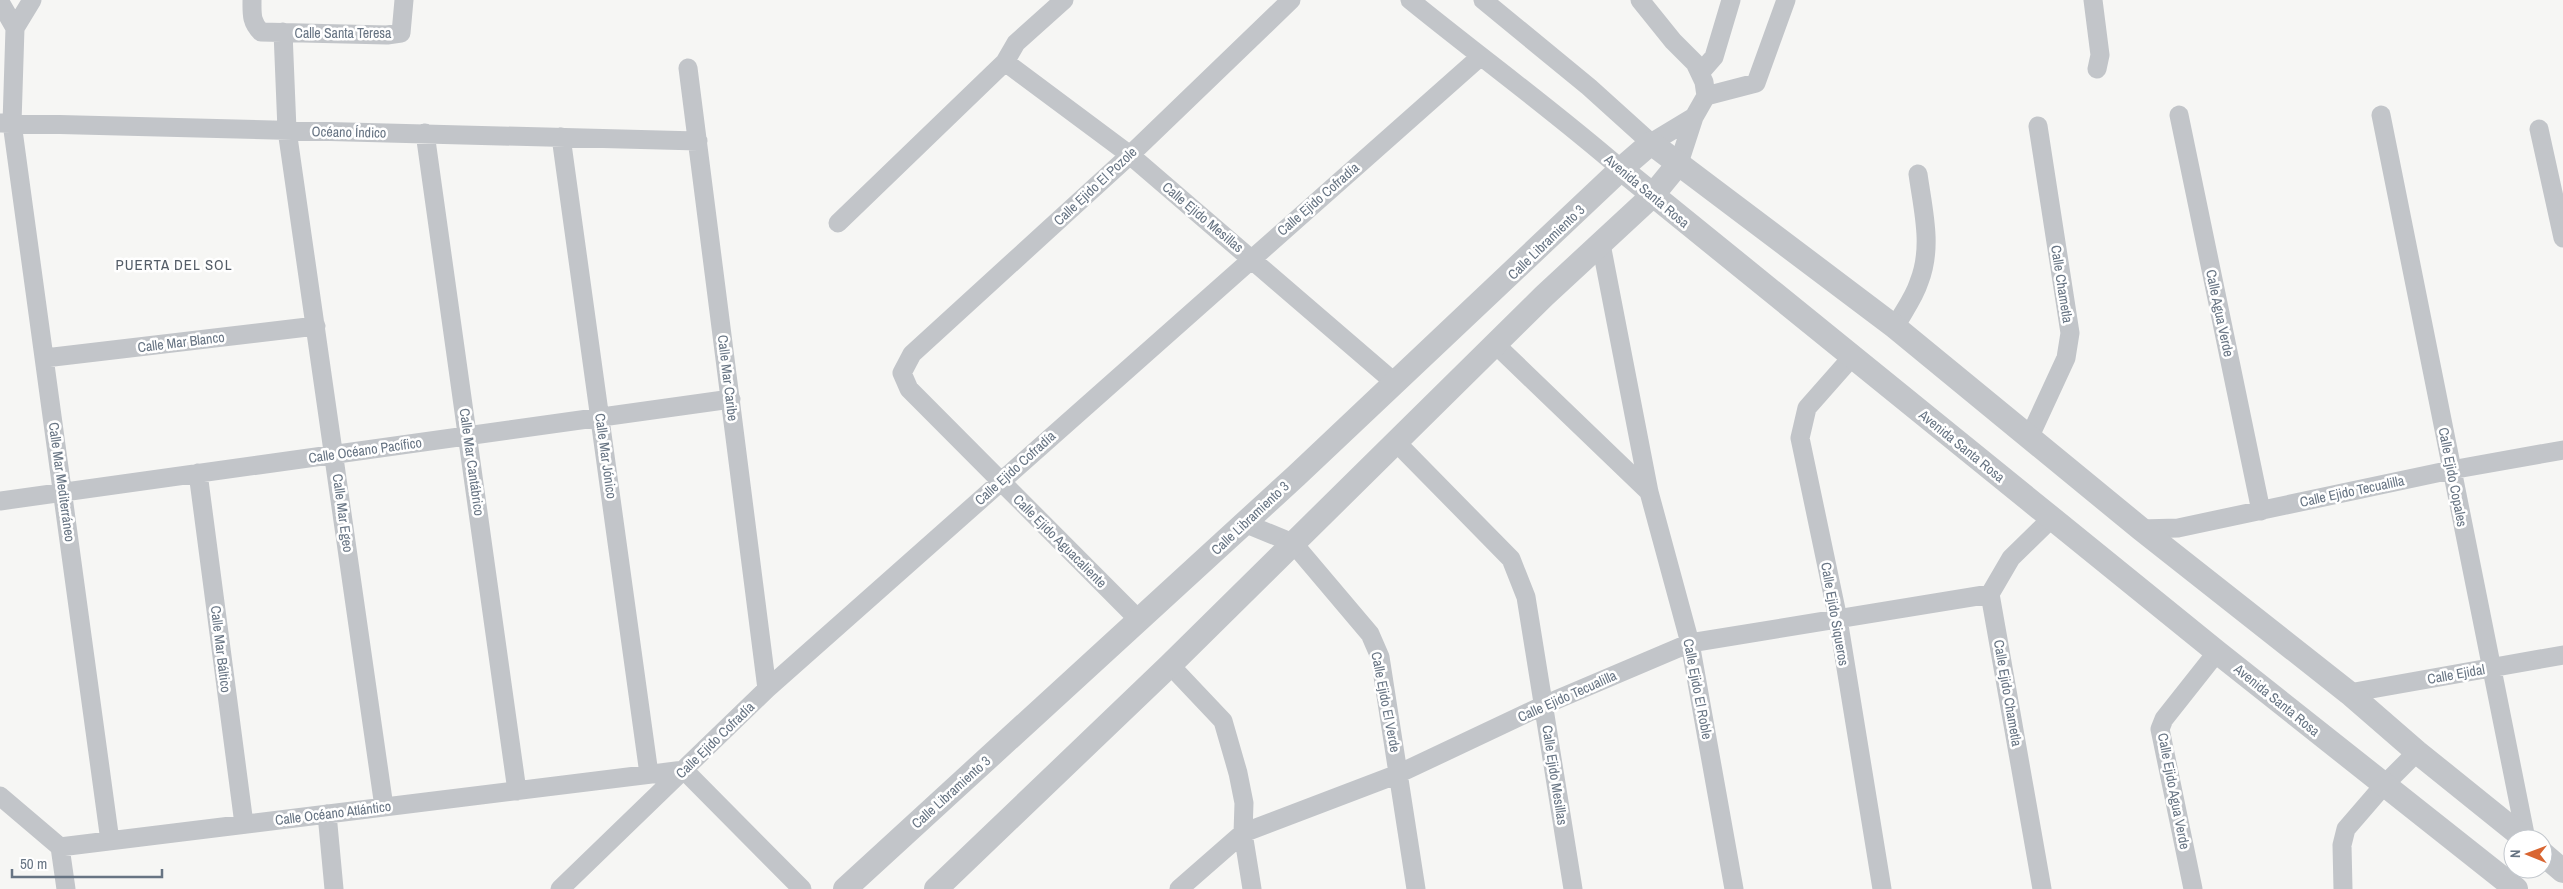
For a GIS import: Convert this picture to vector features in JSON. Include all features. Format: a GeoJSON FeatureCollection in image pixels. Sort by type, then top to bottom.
{"type":"FeatureCollection","features":[{"type":"Feature","properties":{"kind":"street"},"geometry":{"type":"LineString","coordinates":[[0,2],[15,28],[32,0]]}},
{"type":"Feature","properties":{"kind":"street"},"geometry":{"type":"LineString","coordinates":[[252,0],[254,25],[261,32],[283,32]]}},
{"type":"Feature","properties":{"kind":"street","name":"Calle Santa Teresa"},"geometry":{"type":"LineString","coordinates":[[283,32],[400,33],[404,0]]}},
{"type":"Feature","properties":{"kind":"street"},"geometry":{"type":"LineString","coordinates":[[838,223],[1005,62],[1016,43],[1064,0]]}},
{"type":"Feature","properties":{"kind":"street","name":"Calle Ejido El Pozole"},"geometry":{"type":"LineString","coordinates":[[902,373],[912,354],[1130,155],[1291,0]]}},
{"type":"Feature","properties":{"kind":"street","name":"Avenida Santa Rosa"},"geometry":{"type":"LineString","coordinates":[[1410,0],[1480,57],[1570,124],[1652,196],[2217,652],[2516,889]]}},
{"type":"Feature","properties":{"kind":"street"},"geometry":{"type":"LineString","coordinates":[[1483,0],[1590,87],[1651,144],[1679,163],[1895,327],[2141,529],[2349,693],[2417,752],[2513,829]]}},
{"type":"Feature","properties":{"kind":"street"},"geometry":{"type":"LineString","coordinates":[[936,889],[1170,665],[1495,344],[1652,196],[1679,163],[1694,117],[1706,96],[1696,63],[1673,41],[1640,0]]}},
{"type":"Feature","properties":{"kind":"street"},"geometry":{"type":"LineString","coordinates":[[1700,72],[1714,57],[1731,0]]}},
{"type":"Feature","properties":{"kind":"street"},"geometry":{"type":"LineString","coordinates":[[1706,96],[1756,83],[1786,0]]}},
{"type":"Feature","properties":{"kind":"street"},"geometry":{"type":"LineString","coordinates":[[2093,0],[2100,55],[2097,69]]}},
{"type":"Feature","properties":{"kind":"street","name":"Calle Mar Mediterráneo"},"geometry":{"type":"LineString","coordinates":[[15,28],[6,123],[45,358],[110,841]]}},
{"type":"Feature","properties":{"kind":"street","name":"Calle Mar Egeo"},"geometry":{"type":"LineString","coordinates":[[283,32],[287,130],[384,807]]}},
{"type":"Feature","properties":{"kind":"street","name":"Calle Ejido Cofradía"},"geometry":{"type":"LineString","coordinates":[[560,889],[767,688],[1480,57]]}},
{"type":"Feature","properties":{"kind":"street","name":"Calle Ejido Mesillas"},"geometry":{"type":"LineString","coordinates":[[1005,62],[1130,155],[1252,257],[1394,382]]}},
{"type":"Feature","properties":{"kind":"street","name":"Calle Mar Caribe"},"geometry":{"type":"LineString","coordinates":[[688,68],[767,688]]}},
{"type":"Feature","properties":{"kind":"street","name":"Calle Agua Verde"},"geometry":{"type":"LineString","coordinates":[[2179,115],[2262,511]]}},
{"type":"Feature","properties":{"kind":"street","name":"Calle Ejido Copales"},"geometry":{"type":"LineString","coordinates":[[2381,115],[2524,829]]}},
{"type":"Feature","properties":{"kind":"street"},"geometry":{"type":"LineString","coordinates":[[1651,144],[1694,117]]}},
{"type":"Feature","properties":{"kind":"street","name":"Océano Índico"},"geometry":{"type":"LineString","coordinates":[[6,123],[698,141]]}},
{"type":"Feature","properties":{"kind":"street","name":"Calle Chametla"},"geometry":{"type":"LineString","coordinates":[[2030,436],[2066,358],[2070,333],[2038,126]]}},
{"type":"Feature","properties":{"kind":"street"},"geometry":{"type":"LineString","coordinates":[[2539,130],[2563,238]]}},
{"type":"Feature","properties":{"kind":"street","name":"Calle Mar Cantábrico"},"geometry":{"type":"LineString","coordinates":[[425,133],[517,791]]}},
{"type":"Feature","properties":{"kind":"street","name":"Calle Mar Jónico"},"geometry":{"type":"LineString","coordinates":[[561,137],[649,774]]}},
{"type":"Feature","properties":{"kind":"street","name":"Calle Libramiento 3"},"geometry":{"type":"LineString","coordinates":[[845,889],[1140,620],[1509,277],[1621,169],[1651,144]]}},
{"type":"Feature","properties":{"kind":"street"},"geometry":{"type":"LineString","coordinates":[[1895,327],[1919,283],[1926,262],[1927,242],[1918,174]]}},
{"type":"Feature","properties":{"kind":"street","name":"Calle Ejido El Roble"},"geometry":{"type":"LineString","coordinates":[[1601,244],[1649,492],[1690,643],[1734,889]]}},
{"type":"Feature","properties":{"kind":"street","name":"Calle Mar Blanco"},"geometry":{"type":"LineString","coordinates":[[45,358],[316,326]]}},
{"type":"Feature","properties":{"kind":"street"},"geometry":{"type":"LineString","coordinates":[[1495,344],[1649,492]]}},
{"type":"Feature","properties":{"kind":"street","name":"Calle Ejido Siqueros"},"geometry":{"type":"LineString","coordinates":[[1852,357],[1807,408],[1800,438],[1838,619],[1882,889]]}},
{"type":"Feature","properties":{"kind":"street","name":"Calle Ejido Aguacaliente"},"geometry":{"type":"LineString","coordinates":[[902,373],[909,389],[1140,620]]}},
{"type":"Feature","properties":{"kind":"street","name":"Calle Océano Pacífico"},"geometry":{"type":"LineString","coordinates":[[0,501],[730,399]]}},
{"type":"Feature","properties":{"kind":"street","name":"Calle Ejido Mesillas"},"geometry":{"type":"LineString","coordinates":[[1396,442],[1511,560],[1526,598],[1573,889]]}},
{"type":"Feature","properties":{"kind":"street","name":"Calle Ejido Tecualilla"},"geometry":{"type":"LineString","coordinates":[[2141,529],[2178,528],[2451,470],[2563,450]]}},
{"type":"Feature","properties":{"kind":"street","name":"Calle Mar Báltico"},"geometry":{"type":"LineString","coordinates":[[198,473],[244,824]]}},
{"type":"Feature","properties":{"kind":"street"},"geometry":{"type":"LineString","coordinates":[[1990,594],[2011,558],[2052,518]]}},
{"type":"Feature","properties":{"kind":"street"},"geometry":{"type":"LineString","coordinates":[[1244,523],[1293,543]]}},
{"type":"Feature","properties":{"kind":"street","name":"Calle Ejido El Verde"},"geometry":{"type":"LineString","coordinates":[[1293,543],[1370,634],[1380,657],[1416,889]]}},
{"type":"Feature","properties":{"kind":"street","name":"Calle Ejido Tecualilla"},"geometry":{"type":"LineString","coordinates":[[1179,889],[1243,833],[1398,774],[1544,705],[1690,643],[1990,594]]}},
{"type":"Feature","properties":{"kind":"street","name":"Calle Ejido Chametla"},"geometry":{"type":"LineString","coordinates":[[1990,594],[2042,889]]}},
{"type":"Feature","properties":{"kind":"street","name":"Calle Ejido Agua Verde"},"geometry":{"type":"LineString","coordinates":[[2193,889],[2160,729],[2164,719],[2217,652]]}},
{"type":"Feature","properties":{"kind":"street","name":"Calle Ejidal"},"geometry":{"type":"LineString","coordinates":[[2349,693],[2563,655]]}},
{"type":"Feature","properties":{"kind":"street"},"geometry":{"type":"LineString","coordinates":[[1170,665],[1223,721],[1238,773],[1244,803],[1243,833],[1252,889]]}},
{"type":"Feature","properties":{"kind":"street"},"geometry":{"type":"LineString","coordinates":[[2343,889],[2342,845],[2346,829],[2384,785],[2417,752]]}},
{"type":"Feature","properties":{"kind":"street"},"geometry":{"type":"LineString","coordinates":[[684,770],[802,889]]}},
{"type":"Feature","properties":{"kind":"street","name":"Calle Océano Atlántico"},"geometry":{"type":"LineString","coordinates":[[60,847],[684,770]]}},
{"type":"Feature","properties":{"kind":"street"},"geometry":{"type":"LineString","coordinates":[[0,796],[60,847],[66,889]]}},
{"type":"Feature","properties":{"kind":"street"},"geometry":{"type":"LineString","coordinates":[[328,814],[334,889]]}},
{"type":"Feature","properties":{"kind":"street"},"geometry":{"type":"LineString","coordinates":[[2553,862],[2563,871]]}},
{"type":"Feature","properties":{"kind":"district","name":"PUERTA DEL SOL"},"geometry":{"type":"Point","coordinates":[174,264]}}]}
